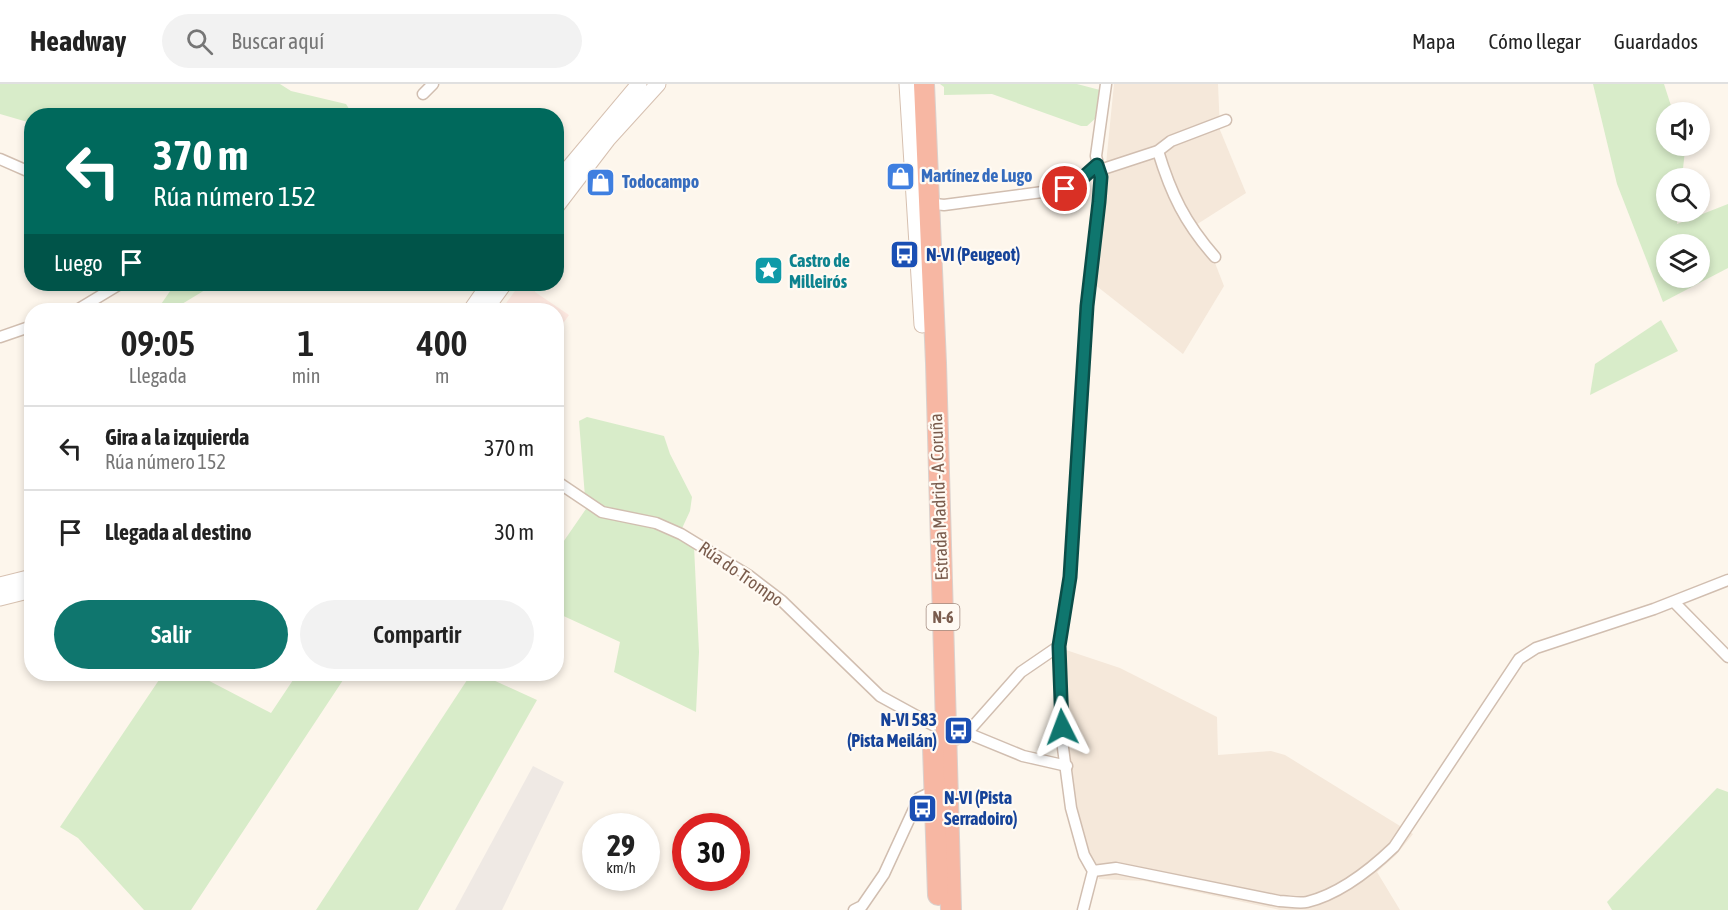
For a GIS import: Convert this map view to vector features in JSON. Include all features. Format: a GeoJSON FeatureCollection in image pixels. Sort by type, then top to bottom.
{"type":"FeatureCollection","features":[{"type":"Feature","properties":{"kind":"highway","name":"Estrada Madrid - A Coruña"},"geometry":{"type":"LineString","coordinates":[[916,84],[928,324]]}},
{"type":"Feature","properties":{"kind":"highway","name":"Estrada Madrid - A Coruña"},"geometry":{"type":"LineString","coordinates":[[924,84],[928,324],[940,732],[951,910]]}},
{"type":"Feature","properties":{"kind":"highway","name":"Estrada Madrid - A Coruña"},"geometry":{"type":"LineString","coordinates":[[938,910],[934,790],[940,732]]}},
{"type":"Feature","properties":{"kind":"main road"},"geometry":{"type":"LineString","coordinates":[[564,173],[639,84]]}},
{"type":"Feature","properties":{"kind":"main road"},"geometry":{"type":"LineString","coordinates":[[564,197],[608,139],[658,84]]}},
{"type":"Feature","properties":{"kind":"main road"},"geometry":{"type":"LineString","coordinates":[[906,84],[928,324]]}},
{"type":"Feature","properties":{"kind":"main road"},"geometry":{"type":"LineString","coordinates":[[928,324],[935,204],[933,84]]}},
{"type":"Feature","properties":{"kind":"main road"},"geometry":{"type":"LineString","coordinates":[[0,585],[24,579]]}},
{"type":"Feature","properties":{"kind":"main road"},"geometry":{"type":"LineString","coordinates":[[0,598],[24,592]]}},
{"type":"Feature","properties":{"kind":"street"},"geometry":{"type":"LineString","coordinates":[[423,94],[433,84]]}},
{"type":"Feature","properties":{"kind":"street"},"geometry":{"type":"LineString","coordinates":[[1083,910],[1093,871],[1084,855],[1071,808],[1063,747],[1059,646],[1070,577],[1087,306],[1099,202],[1098,168],[1106,84]]}},
{"type":"Feature","properties":{"kind":"street"},"geometry":{"type":"LineString","coordinates":[[935,204],[944,205],[1065,189],[1098,168],[1158,151],[1171,141],[1226,120]]}},
{"type":"Feature","properties":{"kind":"street"},"geometry":{"type":"LineString","coordinates":[[1158,151],[1167,181],[1184,219],[1215,257]]}},
{"type":"Feature","properties":{"kind":"street"},"geometry":{"type":"LineString","coordinates":[[0,159],[24,170]]}},
{"type":"Feature","properties":{"kind":"street"},"geometry":{"type":"LineString","coordinates":[[89,303],[108,291]]}},
{"type":"Feature","properties":{"kind":"street"},"geometry":{"type":"LineString","coordinates":[[0,337],[24,329]]}},
{"type":"Feature","properties":{"kind":"street","name":"Rúa do Trompo"},"geometry":{"type":"LineString","coordinates":[[564,486],[602,512],[664,527],[748,575],[782,601],[880,696],[940,732]]}},
{"type":"Feature","properties":{"kind":"street"},"geometry":{"type":"LineString","coordinates":[[1093,871],[1116,868],[1230,889],[1279,901],[1305,903],[1322,897],[1375,865],[1394,847],[1520,659],[1536,648],[1674,602],[1728,580]]}},
{"type":"Feature","properties":{"kind":"street"},"geometry":{"type":"LineString","coordinates":[[1674,602],[1728,657]]}},
{"type":"Feature","properties":{"kind":"street"},"geometry":{"type":"LineString","coordinates":[[940,732],[957,739],[967,733],[1021,672],[1059,646]]}},
{"type":"Feature","properties":{"kind":"street"},"geometry":{"type":"LineString","coordinates":[[967,733],[1023,756],[1067,766]]}},
{"type":"Feature","properties":{"kind":"street"},"geometry":{"type":"LineString","coordinates":[[854,910],[862,906],[884,874],[919,798],[934,790]]}},
{"type":"Feature","properties":{"kind":"shaded area"},"geometry":{"type":"Polygon","coordinates":[[[1114,84],[1218,84],[1220,130],[1246,193],[1188,230],[1215,263],[1224,286],[1183,354],[1094,284],[1114,84]]]}},
{"type":"Feature","properties":{"kind":"shaded area"},"geometry":{"type":"Polygon","coordinates":[[[515,291],[535,291],[551,303],[506,303],[515,291]]]}},
{"type":"Feature","properties":{"kind":"shaded area"},"geometry":{"type":"Polygon","coordinates":[[[564,312],[569,315],[564,322],[564,312]]]}},
{"type":"Feature","properties":{"kind":"shaded area"},"geometry":{"type":"Polygon","coordinates":[[[1063,649],[1120,668],[1217,717],[1218,755],[1271,751],[1285,755],[1413,834],[1396,855],[1377,872],[1400,910],[1280,910],[1144,881],[1099,879],[1073,807],[1063,649]]]}},
{"type":"Feature","properties":{"kind":"shaded area"},"geometry":{"type":"Polygon","coordinates":[[[533,766],[564,782],[502,910],[455,910],[533,766]]]}},
{"type":"Feature","properties":{"kind":"green space"},"geometry":{"type":"Polygon","coordinates":[[[0,84],[280,84],[291,91],[346,104],[349,108],[24,108],[24,121],[0,114],[0,84]]]}},
{"type":"Feature","properties":{"kind":"green space"},"geometry":{"type":"Polygon","coordinates":[[[940,84],[1077,84],[1100,90],[1097,117],[1087,126],[1081,126],[992,94],[944,95],[944,87],[940,84]]]}},
{"type":"Feature","properties":{"kind":"green space"},"geometry":{"type":"Polygon","coordinates":[[[1593,84],[1664,84],[1670,102],[1656,102],[1656,156],[1684,156],[1683,168],[1656,168],[1656,222],[1677,222],[1677,224],[1710,222],[1710,211],[1728,204],[1728,268],[1710,277],[1710,234],[1656,234],[1656,284],[1617,184],[1593,84]]]}},
{"type":"Feature","properties":{"kind":"green space"},"geometry":{"type":"Polygon","coordinates":[[[1658,288],[1690,288],[1663,302],[1658,288]]]}},
{"type":"Feature","properties":{"kind":"green space"},"geometry":{"type":"Polygon","coordinates":[[[170,291],[203,291],[184,303],[162,303],[170,291]]]}},
{"type":"Feature","properties":{"kind":"green space"},"geometry":{"type":"Polygon","coordinates":[[[1661,320],[1678,351],[1590,395],[1595,364],[1661,320]]]}},
{"type":"Feature","properties":{"kind":"green space"},"geometry":{"type":"Polygon","coordinates":[[[587,417],[664,436],[670,454],[692,497],[690,511],[678,537],[694,546],[699,652],[696,712],[614,672],[620,642],[564,616],[564,541],[588,506],[585,497],[579,421],[587,417]]]}},
{"type":"Feature","properties":{"kind":"green space"},"geometry":{"type":"Polygon","coordinates":[[[158,681],[209,681],[271,713],[292,681],[342,681],[191,910],[144,910],[78,838],[60,827],[158,681]]]}},
{"type":"Feature","properties":{"kind":"green space"},"geometry":{"type":"Polygon","coordinates":[[[466,681],[495,681],[537,700],[418,910],[316,910],[466,681]]]}},
{"type":"Feature","properties":{"kind":"green space"},"geometry":{"type":"Polygon","coordinates":[[[1717,788],[1728,792],[1728,910],[1612,910],[1607,902],[1717,788]]]}},
{"type":"Feature","properties":{"kind":"place","name":"Martínez de Lugo"},"geometry":{"type":"Point","coordinates":[900,176]}},
{"type":"Feature","properties":{"kind":"place","name":"Todocampo"},"geometry":{"type":"Point","coordinates":[601,182]}},
{"type":"Feature","properties":{"kind":"place","name":"N-VI (Peugeot)"},"geometry":{"type":"Point","coordinates":[905,255]}},
{"type":"Feature","properties":{"kind":"place","name":"Castro de Milleirós"},"geometry":{"type":"Point","coordinates":[768,271]}},
{"type":"Feature","properties":{"kind":"place","name":"N-VI 583 (Pista Meilán)"},"geometry":{"type":"Point","coordinates":[958,730]}},
{"type":"Feature","properties":{"kind":"place","name":"N-VI (Pista Serradoiro)"},"geometry":{"type":"Point","coordinates":[923,808]}},
{"type":"Feature","properties":{"kind":"route"},"geometry":{"type":"LineString","coordinates":[[1062,727],[1059,646],[1070,577],[1087,306],[1101,177],[1097,165],[1079,181],[1065,189]]}}]}
